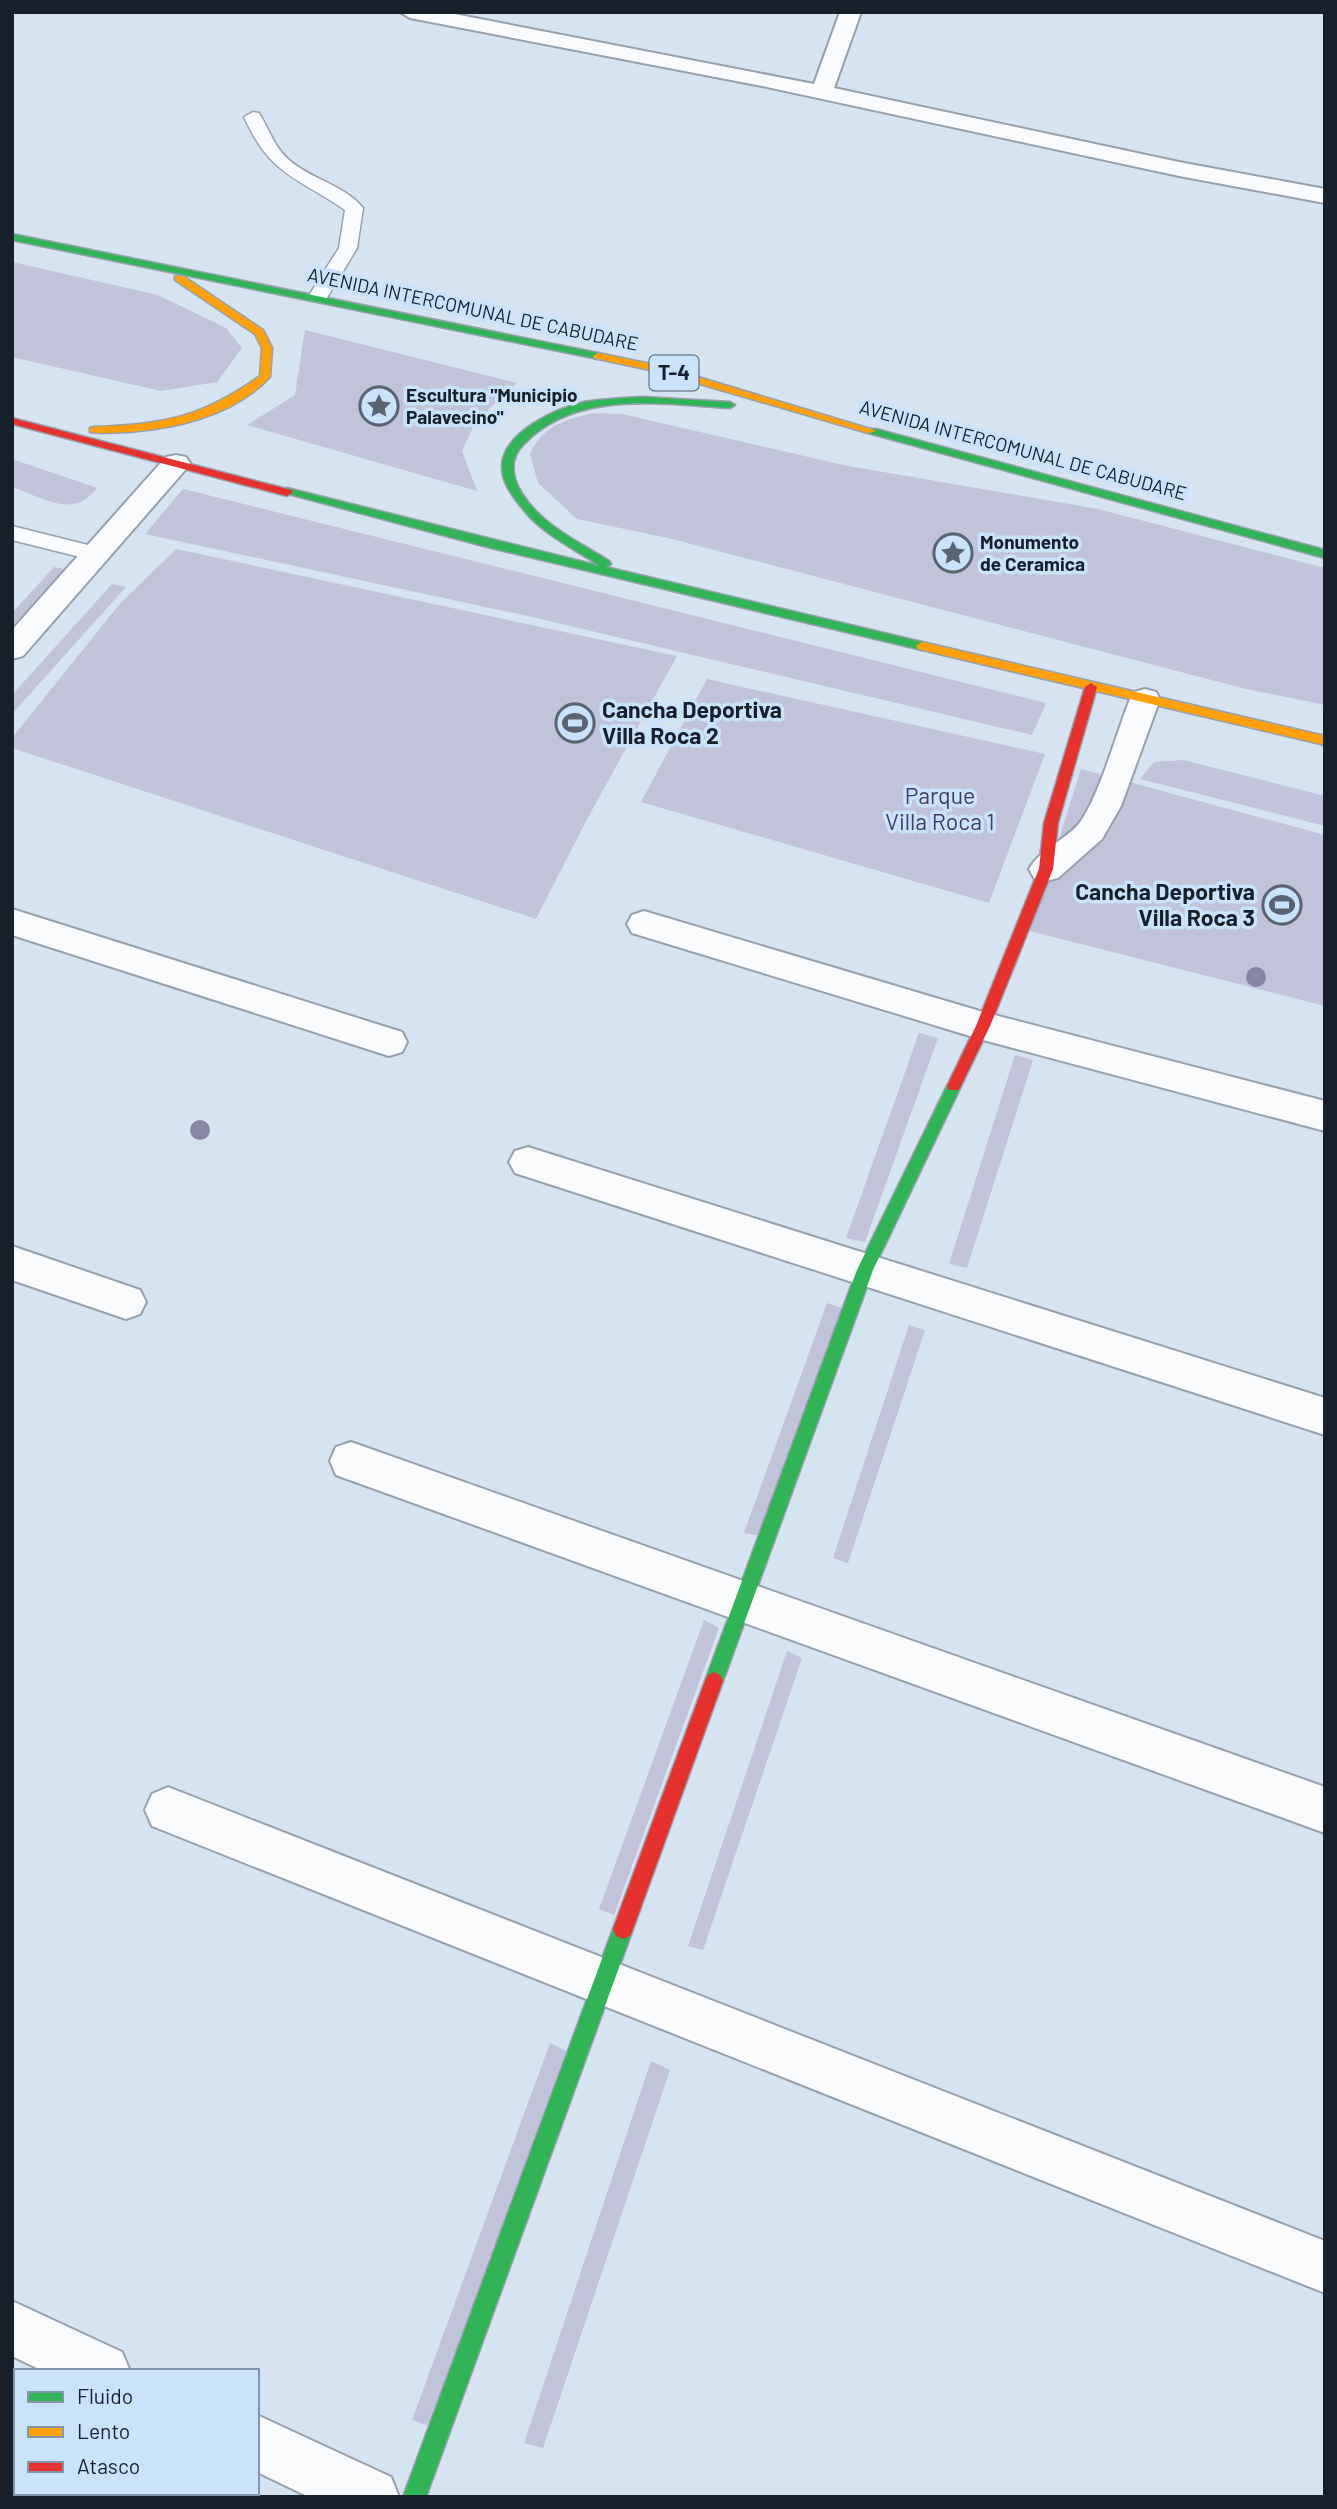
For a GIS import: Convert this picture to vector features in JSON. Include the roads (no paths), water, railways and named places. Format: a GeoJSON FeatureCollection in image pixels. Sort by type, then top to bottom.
{"type":"FeatureCollection","features":[{"type":"Feature","properties":{"kind":"main road","name":"AVENIDA INTERCOMUNAL DE CABUDARE"},"geometry":{"type":"LineString","coordinates":[[12,237],[318,297],[661,369],[782,406],[1325,554]]}},
{"type":"Feature","properties":{"kind":"main road","name":"T-4"},"geometry":{"type":"LineString","coordinates":[[54,432],[174,427],[234,403],[265,377],[268,356],[264,339],[245,321],[164,268]]}},
{"type":"Feature","properties":{"kind":"main road","name":"T-4"},"geometry":{"type":"LineString","coordinates":[[621,575],[531,513],[508,478],[507,459],[516,442],[545,419],[579,406],[619,402],[782,406]]}},
{"type":"Feature","properties":{"kind":"main road","name":"T-4"},"geometry":{"type":"LineString","coordinates":[[12,421],[621,575],[1325,740]]}},
{"type":"Feature","properties":{"kind":"main road"},"geometry":{"type":"LineString","coordinates":[[414,2497],[865,1270],[983,1026],[1046,869],[1053,813],[1091,687]]}},
{"type":"Feature","properties":{"kind":"street"},"geometry":{"type":"LineString","coordinates":[[410,12],[822,92],[1179,169],[1325,196]]}},
{"type":"Feature","properties":{"kind":"street"},"geometry":{"type":"LineString","coordinates":[[822,92],[851,12]]}},
{"type":"Feature","properties":{"kind":"street"},"geometry":{"type":"LineString","coordinates":[[12,649],[176,463]]}},
{"type":"Feature","properties":{"kind":"street"},"geometry":{"type":"LineString","coordinates":[[1046,869],[1091,831],[1105,806],[1145,699]]}},
{"type":"Feature","properties":{"kind":"street"},"geometry":{"type":"LineString","coordinates":[[12,922],[389,1042]]}},
{"type":"Feature","properties":{"kind":"street"},"geometry":{"type":"LineString","coordinates":[[644,924],[983,1026],[1325,1116]]}},
{"type":"Feature","properties":{"kind":"street"},"geometry":{"type":"LineString","coordinates":[[528,1162],[1325,1417]]}},
{"type":"Feature","properties":{"kind":"street"},"geometry":{"type":"LineString","coordinates":[[12,1263],[126,1303]]}},
{"type":"Feature","properties":{"kind":"street"},"geometry":{"type":"LineString","coordinates":[[351,1461],[1325,1810]]}},
{"type":"Feature","properties":{"kind":"street"},"geometry":{"type":"LineString","coordinates":[[168,1810],[1325,2267]]}},
{"type":"Feature","properties":{"kind":"street"},"geometry":{"type":"LineString","coordinates":[[12,2328],[99,2369]]}},
{"type":"Feature","properties":{"kind":"street"},"geometry":{"type":"LineString","coordinates":[[259,2444],[371,2497]]}},
{"type":"Feature","properties":{"kind":"lane"},"geometry":{"type":"LineString","coordinates":[[253,117],[264,145],[294,176],[335,193],[354,208],[348,247],[318,297]]}},
{"type":"Feature","properties":{"kind":"lane"},"geometry":{"type":"LineString","coordinates":[[12,533],[96,554]]}},
{"type":"Feature","properties":{"kind":"place","name":"Escultura \"Municipio Palavecino\""},"geometry":{"type":"Point","coordinates":[379,406]}},
{"type":"Feature","properties":{"kind":"place","name":"Monumento de Ceramica"},"geometry":{"type":"Point","coordinates":[953,553]}},
{"type":"Feature","properties":{"kind":"place","name":"Cancha Deportiva Villa Roca 2"},"geometry":{"type":"Point","coordinates":[575,723]}},
{"type":"Feature","properties":{"kind":"place","name":"Cancha Deportiva Villa Roca 3"},"geometry":{"type":"Point","coordinates":[1282,905]}},
{"type":"Feature","properties":{"kind":"park label","name":"Parque Villa Roca 1"},"geometry":{"type":"Point","coordinates":[940,809]}}]}
